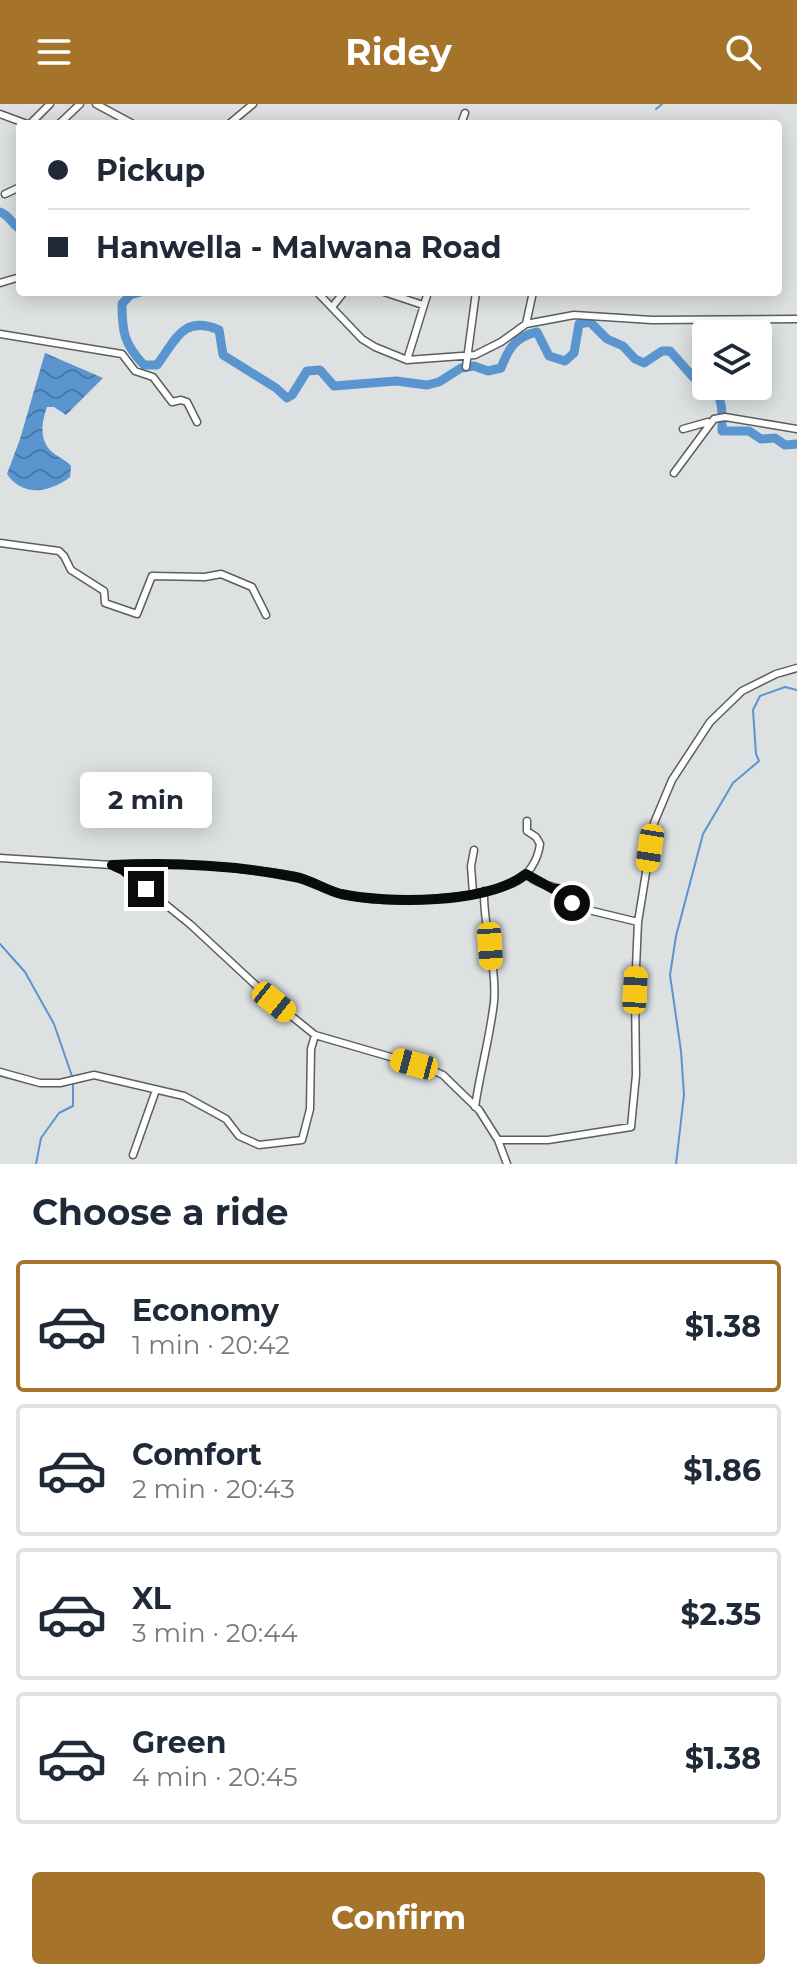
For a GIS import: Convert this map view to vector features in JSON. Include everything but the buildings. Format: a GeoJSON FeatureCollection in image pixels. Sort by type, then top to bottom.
{"type":"FeatureCollection","features":[{"type":"Feature","properties":{"kind":"street"},"geometry":{"type":"LineString","coordinates":[[33,120],[50,104]]}},
{"type":"Feature","properties":{"kind":"street"},"geometry":{"type":"LineString","coordinates":[[63,120],[80,104]]}},
{"type":"Feature","properties":{"kind":"street"},"geometry":{"type":"LineString","coordinates":[[96,104],[126,120]]}},
{"type":"Feature","properties":{"kind":"street"},"geometry":{"type":"LineString","coordinates":[[234,120],[253,104]]}},
{"type":"Feature","properties":{"kind":"street"},"geometry":{"type":"LineString","coordinates":[[462,120],[465,113]]}},
{"type":"Feature","properties":{"kind":"street"},"geometry":{"type":"LineString","coordinates":[[5,194],[16,189]]}},
{"type":"Feature","properties":{"kind":"street"},"geometry":{"type":"LineString","coordinates":[[321,296],[362,339],[407,360],[475,355],[526,324],[574,315],[652,320],[797,319]]}},
{"type":"Feature","properties":{"kind":"street"},"geometry":{"type":"LineString","coordinates":[[332,307],[341,296]]}},
{"type":"Feature","properties":{"kind":"street"},"geometry":{"type":"LineString","coordinates":[[396,296],[423,305]]}},
{"type":"Feature","properties":{"kind":"street"},"geometry":{"type":"LineString","coordinates":[[407,360],[426,296]]}},
{"type":"Feature","properties":{"kind":"street"},"geometry":{"type":"LineString","coordinates":[[466,367],[475,296]]}},
{"type":"Feature","properties":{"kind":"street"},"geometry":{"type":"LineString","coordinates":[[526,324],[532,296]]}},
{"type":"Feature","properties":{"kind":"street"},"geometry":{"type":"LineString","coordinates":[[0,334],[122,354],[135,371],[153,377],[172,402],[187,402],[197,422]]}},
{"type":"Feature","properties":{"kind":"street"},"geometry":{"type":"LineString","coordinates":[[674,473],[718,419]]}},
{"type":"Feature","properties":{"kind":"street"},"geometry":{"type":"LineString","coordinates":[[683,429],[718,419],[797,429]]}},
{"type":"Feature","properties":{"kind":"street"},"geometry":{"type":"LineString","coordinates":[[0,543],[59,551],[71,570],[104,591],[105,603],[137,614],[152,576],[205,577],[221,574],[252,587],[266,615]]}},
{"type":"Feature","properties":{"kind":"street"},"geometry":{"type":"LineString","coordinates":[[498,1140],[548,1140],[631,1127],[636,1075],[638,922],[654,823],[672,780],[710,722],[742,691],[776,674],[797,668]]}},
{"type":"Feature","properties":{"kind":"street"},"geometry":{"type":"LineString","coordinates":[[0,858],[112,865],[162,862],[299,877],[338,893],[386,900],[446,898],[515,882],[526,874],[535,862],[540,844],[527,831],[527,821]]}},
{"type":"Feature","properties":{"kind":"street"},"geometry":{"type":"LineString","coordinates":[[473,893],[471,866],[474,850]]}},
{"type":"Feature","properties":{"kind":"street"},"geometry":{"type":"LineString","coordinates":[[112,865],[123,870],[191,925],[274,1002],[315,1035],[443,1075],[475,1107],[498,1140],[507,1164]]}},
{"type":"Feature","properties":{"kind":"street"},"geometry":{"type":"LineString","coordinates":[[526,874],[553,889],[568,889],[576,907],[638,922]]}},
{"type":"Feature","properties":{"kind":"street"},"geometry":{"type":"LineString","coordinates":[[475,1107],[494,1001],[484,891]]}},
{"type":"Feature","properties":{"kind":"street"},"geometry":{"type":"LineString","coordinates":[[0,1072],[40,1083],[60,1083],[94,1075],[184,1096],[226,1119],[239,1136],[259,1145],[302,1140],[310,1109],[311,1049],[315,1035]]}},
{"type":"Feature","properties":{"kind":"street"},"geometry":{"type":"LineString","coordinates":[[133,1155],[156,1090]]}},
{"type":"Feature","properties":{"kind":"water"},"geometry":{"type":"Polygon","coordinates":[[[45,353],[103,378],[66,415],[54,407],[47,407],[43,424],[44,440],[50,450],[71,466],[70,477],[54,487],[37,490],[20,486],[7,474],[45,353]]]}},
{"type":"Feature","properties":{"kind":"waterway"},"geometry":{"type":"LineString","coordinates":[[656,109],[662,104]]}},
{"type":"Feature","properties":{"kind":"waterway"},"geometry":{"type":"LineString","coordinates":[[0,212],[16,226]]}},
{"type":"Feature","properties":{"kind":"waterway"},"geometry":{"type":"LineString","coordinates":[[129,296],[122,304],[124,330],[128,344],[144,365],[157,365],[188,328],[206,326],[219,330],[223,355],[287,398],[307,371],[320,370],[334,386],[396,381],[427,385],[439,382],[461,368],[474,366],[488,371],[501,368],[514,344],[537,332],[549,356],[565,361],[574,353],[579,324],[590,322],[607,339],[623,346],[635,359],[644,363],[662,351],[670,351],[692,376]]}},
{"type":"Feature","properties":{"kind":"waterway"},"geometry":{"type":"LineString","coordinates":[[720,400],[722,431],[749,431],[761,439],[775,438],[785,445],[797,444]]}},
{"type":"Feature","properties":{"kind":"waterway"},"geometry":{"type":"LineString","coordinates":[[676,1164],[684,1095],[670,975],[676,936],[703,834],[733,783],[759,761],[753,710],[760,696],[785,687],[797,690]]}},
{"type":"Feature","properties":{"kind":"waterway"},"geometry":{"type":"LineString","coordinates":[[0,944],[25,972],[54,1024],[73,1079],[73,1106],[59,1113],[41,1138],[36,1164]]}},
{"type":"Feature","properties":{"kind":"route"},"geometry":{"type":"LineString","coordinates":[[146,889],[112,865],[162,862],[246,870],[299,877],[338,893],[386,900],[446,898],[473,893],[515,882],[526,874],[553,889],[568,889],[572,903]]}}]}
